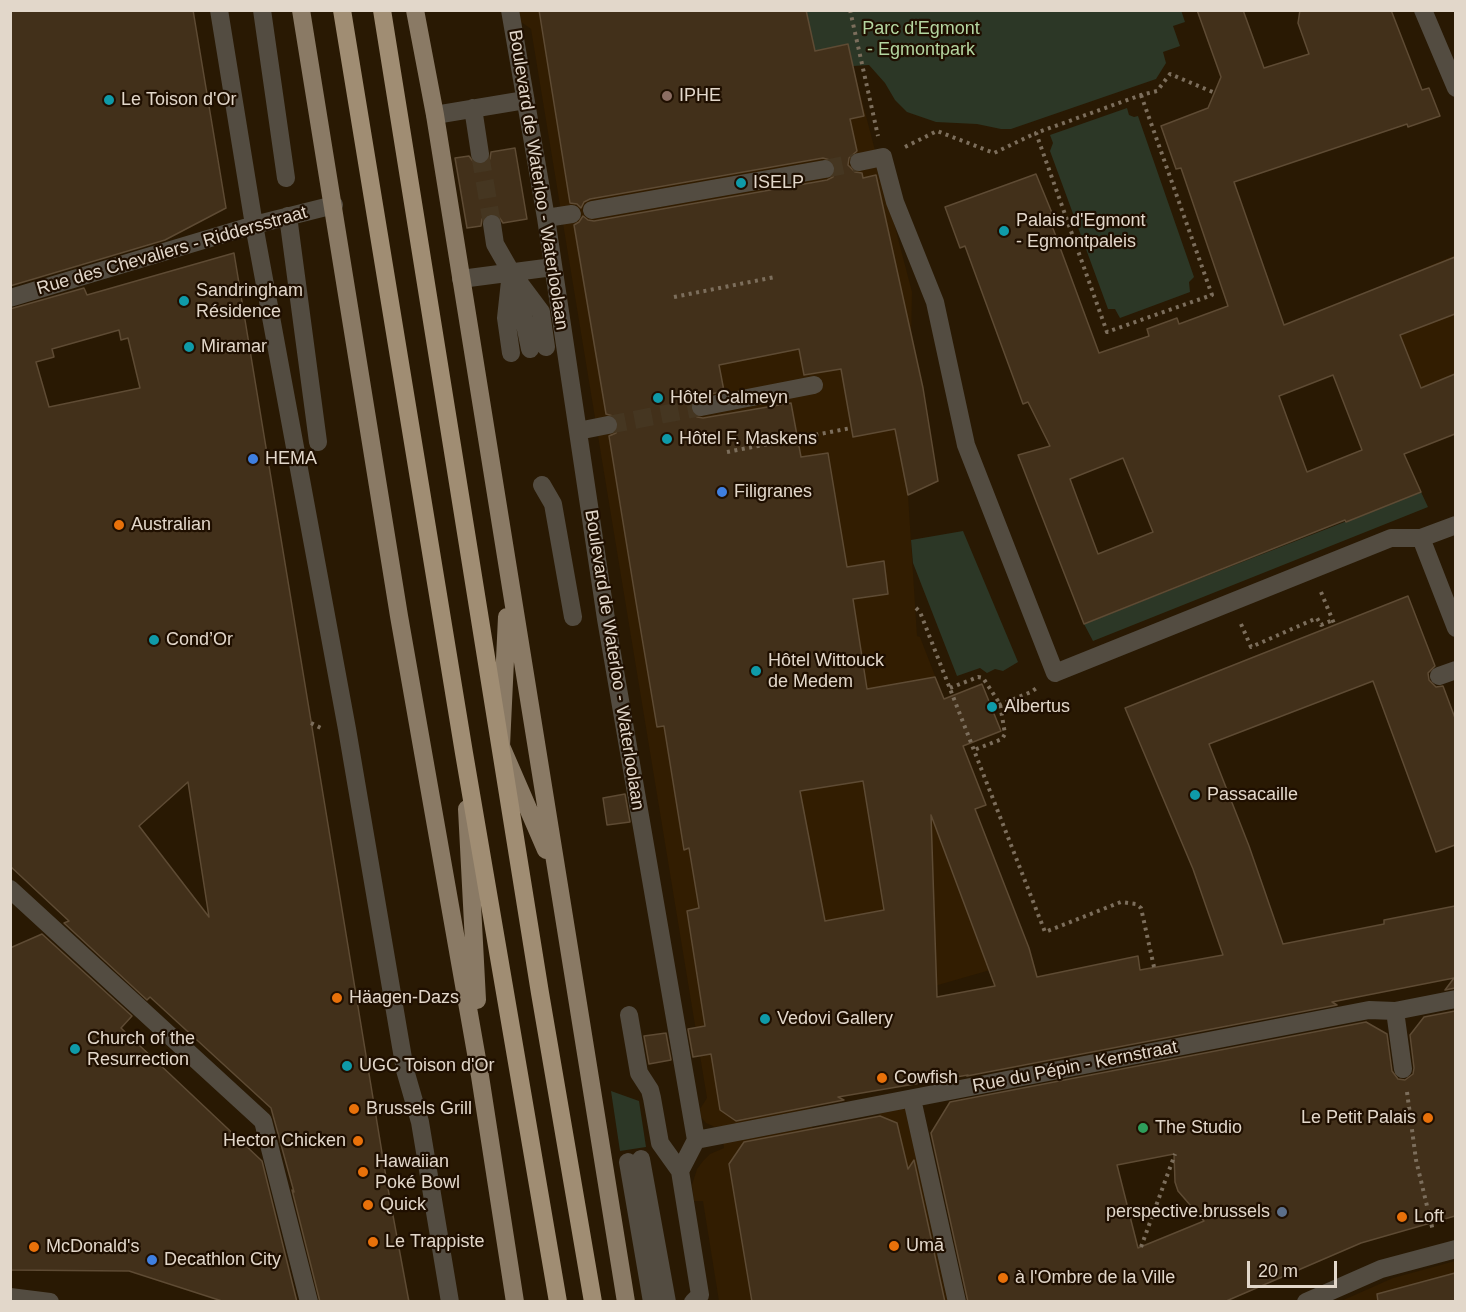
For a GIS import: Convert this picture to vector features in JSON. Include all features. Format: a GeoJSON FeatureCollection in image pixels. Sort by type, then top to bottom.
{"type":"FeatureCollection","features":[{"type":"Feature","properties":{"kind":"highway"},"geometry":{"type":"LineString","coordinates":[[342,10],[558,1302]]}},
{"type":"Feature","properties":{"kind":"highway"},"geometry":{"type":"LineString","coordinates":[[382,10],[540,993],[593,1302]]}},
{"type":"Feature","properties":{"kind":"main road"},"geometry":{"type":"LineString","coordinates":[[301,10],[399,616],[480,1076],[515,1302]]}},
{"type":"Feature","properties":{"kind":"main road"},"geometry":{"type":"LineString","coordinates":[[415,10],[435,115],[626,1302]]}},
{"type":"Feature","properties":{"kind":"main road"},"geometry":{"type":"LineString","coordinates":[[509,577],[501,746],[557,876]]}},
{"type":"Feature","properties":{"kind":"main road"},"geometry":{"type":"LineString","coordinates":[[465,753],[480,1076]]}},
{"type":"Feature","properties":{"kind":"street"},"geometry":{"type":"LineString","coordinates":[[219,10],[254,225],[345,717],[405,1070],[420,1122],[450,1302]]}},
{"type":"Feature","properties":{"kind":"street"},"geometry":{"type":"LineString","coordinates":[[262,10],[286,178]]}},
{"type":"Feature","properties":{"kind":"street","name":"Boulevard de Waterloo - Waterloolaan"},"geometry":{"type":"LineString","coordinates":[[510,10],[546,218],[606,619],[696,1140]]}},
{"type":"Feature","properties":{"kind":"street"},"geometry":{"type":"LineString","coordinates":[[1423,10],[1455,88]]}},
{"type":"Feature","properties":{"kind":"street"},"geometry":{"type":"LineString","coordinates":[[435,115],[525,100]]}},
{"type":"Feature","properties":{"kind":"street"},"geometry":{"type":"LineString","coordinates":[[473,108],[480,154]]}},
{"type":"Feature","properties":{"kind":"street"},"geometry":{"type":"LineString","coordinates":[[859,162],[883,157],[895,202],[934,302],[966,445],[1055,673],[1391,538],[1421,538],[1455,525]]}},
{"type":"Feature","properties":{"kind":"street"},"geometry":{"type":"LineString","coordinates":[[592,210],[825,169]]}},
{"type":"Feature","properties":{"kind":"street","name":"Rue des Chevaliers - Riddersstraat"},"geometry":{"type":"LineString","coordinates":[[10,298],[254,225],[334,205]]}},
{"type":"Feature","properties":{"kind":"street"},"geometry":{"type":"LineString","coordinates":[[546,218],[572,213]]}},
{"type":"Feature","properties":{"kind":"street"},"geometry":{"type":"LineString","coordinates":[[288,216],[318,442]]}},
{"type":"Feature","properties":{"kind":"street"},"geometry":{"type":"LineString","coordinates":[[492,225],[495,244],[541,312],[538,348]]}},
{"type":"Feature","properties":{"kind":"street"},"geometry":{"type":"LineString","coordinates":[[461,279],[553,267]]}},
{"type":"Feature","properties":{"kind":"street"},"geometry":{"type":"LineString","coordinates":[[511,352],[506,318],[512,272]]}},
{"type":"Feature","properties":{"kind":"street"},"geometry":{"type":"LineString","coordinates":[[701,407],[814,385]]}},
{"type":"Feature","properties":{"kind":"street"},"geometry":{"type":"LineString","coordinates":[[578,430],[608,425]]}},
{"type":"Feature","properties":{"kind":"street"},"geometry":{"type":"LineString","coordinates":[[542,485],[553,504],[573,617]]}},
{"type":"Feature","properties":{"kind":"street"},"geometry":{"type":"LineString","coordinates":[[1421,538],[1455,628]]}},
{"type":"Feature","properties":{"kind":"street"},"geometry":{"type":"LineString","coordinates":[[10,889],[263,1121],[309,1302]]}},
{"type":"Feature","properties":{"kind":"street","name":"Rue du Pépin - Kernstraat"},"geometry":{"type":"LineString","coordinates":[[696,1140],[1369,1010],[1395,1011],[1455,999]]}},
{"type":"Feature","properties":{"kind":"street"},"geometry":{"type":"LineString","coordinates":[[1395,1011],[1403,1069]]}},
{"type":"Feature","properties":{"kind":"street"},"geometry":{"type":"LineString","coordinates":[[629,1015],[639,1073],[652,1098],[660,1143],[680,1170],[700,1295],[693,1302]]}},
{"type":"Feature","properties":{"kind":"street"},"geometry":{"type":"LineString","coordinates":[[912,1099],[957,1302]]}},
{"type":"Feature","properties":{"kind":"street"},"geometry":{"type":"LineString","coordinates":[[680,1170],[696,1140]]}},
{"type":"Feature","properties":{"kind":"street"},"geometry":{"type":"LineString","coordinates":[[652,1302],[635,1160],[667,1302]]}},
{"type":"Feature","properties":{"kind":"street"},"geometry":{"type":"LineString","coordinates":[[1306,1302],[1380,1269],[1447,1251]]}},
{"type":"Feature","properties":{"kind":"street"},"geometry":{"type":"LineString","coordinates":[[10,1297],[50,1302]]}},
{"type":"Feature","properties":{"kind":"path"},"geometry":{"type":"LineString","coordinates":[[850,10],[883,157],[937,131],[994,153],[1036,133],[1157,91],[1170,74],[1215,93]]}},
{"type":"Feature","properties":{"kind":"path"},"geometry":{"type":"LineString","coordinates":[[1036,133],[1107,332],[1212,295],[1141,95]]}},
{"type":"Feature","properties":{"kind":"path"},"geometry":{"type":"LineString","coordinates":[[674,297],[775,277]]}},
{"type":"Feature","properties":{"kind":"path"},"geometry":{"type":"LineString","coordinates":[[727,452],[851,428]]}},
{"type":"Feature","properties":{"kind":"path"},"geometry":{"type":"LineString","coordinates":[[1232,602],[1251,646],[1317,618],[1321,625],[1333,620]]}},
{"type":"Feature","properties":{"kind":"path"},"geometry":{"type":"LineString","coordinates":[[916,608],[920,612],[1045,932],[1121,902],[1136,904],[1141,908],[1154,967]]}},
{"type":"Feature","properties":{"kind":"path"},"geometry":{"type":"LineString","coordinates":[[1328,609],[1335,626]]}},
{"type":"Feature","properties":{"kind":"path"},"geometry":{"type":"LineString","coordinates":[[950,688],[978,677],[983,678],[1000,704],[1005,734],[1002,739],[974,750]]}},
{"type":"Feature","properties":{"kind":"path"},"geometry":{"type":"LineString","coordinates":[[992,708],[1021,696]]}},
{"type":"Feature","properties":{"kind":"path"},"geometry":{"type":"LineString","coordinates":[[1408,1098],[1416,1160],[1447,1251]]}},
{"type":"Feature","properties":{"kind":"path"},"geometry":{"type":"LineString","coordinates":[[1141,1247],[1175,1154]]}},
{"type":"Feature","properties":{"kind":"shaded area"},"geometry":{"type":"Polygon","coordinates":[[[519,11],[806,11],[853,66],[912,292],[908,495],[917,636],[920,637],[944,699],[947,698],[966,745],[963,746],[986,805],[975,809],[1032,958],[799,1025],[813,1131],[880,1118],[879,1111],[913,1105],[957,1301],[719,1301],[703,1201],[694,1201],[692,1185],[697,1169],[703,1161],[710,1154],[724,1148],[721,1126],[715,1127],[706,1123],[701,1117],[700,1109],[707,1098],[531,29],[521,22],[519,11]]]}},
{"type":"Feature","properties":{"kind":"shaded area"},"geometry":{"type":"Polygon","coordinates":[[[1455,255],[1455,434],[1410,452],[1352,298],[1455,255]]]}},
{"type":"Feature","properties":{"kind":"shaded area"},"geometry":{"type":"Polygon","coordinates":[[[1455,1261],[1455,1301],[1339,1302],[1393,1278],[1455,1261]]]}},
{"type":"Feature","properties":{"kind":"green space","name":"Parc d'Egmont - Egmontpark"},"geometry":{"type":"Polygon","coordinates":[[[1181,10],[1185,22],[1173,26],[1180,46],[1163,52],[1166,63],[1156,79],[1011,129],[977,124],[936,122],[907,112],[869,65],[853,66],[814,51],[806,11],[1181,10]]]}},
{"type":"Feature","properties":{"kind":"green space"},"geometry":{"type":"Polygon","coordinates":[[[1127,108],[1129,115],[1138,116],[1194,277],[1189,282],[1190,292],[1120,318],[1115,309],[1108,309],[1050,151],[1053,143],[1050,135],[1127,108]]]}},
{"type":"Feature","properties":{"kind":"green space"},"geometry":{"type":"Polygon","coordinates":[[[1421,492],[1428,507],[1093,641],[1084,624],[1421,492]]]}},
{"type":"Feature","properties":{"kind":"green space"},"geometry":{"type":"Polygon","coordinates":[[[963,531],[1018,662],[1003,671],[995,669],[987,673],[980,668],[957,676],[913,563],[911,540],[963,531]]]}},
{"type":"Feature","properties":{"kind":"green space"},"geometry":{"type":"Polygon","coordinates":[[[611,1091],[639,1101],[646,1147],[620,1151],[611,1091]]]}},
{"type":"Feature","properties":{"kind":"building","name":"Le Toison d'Or"},"geometry":{"type":"Polygon","coordinates":[[[10,10],[193,10],[226,208],[165,240],[10,286],[10,10]]]}},
{"type":"Feature","properties":{"kind":"building"},"geometry":{"type":"Polygon","coordinates":[[[539,10],[806,10],[815,51],[848,44],[864,116],[850,119],[857,151],[849,158],[848,165],[855,172],[862,173],[863,178],[876,175],[923,388],[938,481],[908,495],[895,429],[853,437],[841,369],[804,375],[799,349],[719,365],[724,391],[694,398],[690,404],[690,410],[697,417],[703,418],[791,403],[801,457],[828,453],[847,567],[884,561],[888,594],[853,599],[867,689],[935,677],[944,699],[982,684],[1001,731],[963,746],[986,805],[975,809],[1029,948],[1037,977],[1138,956],[1140,970],[1223,955],[1193,869],[1125,708],[1408,596],[1435,666],[1428,673],[1429,680],[1436,687],[1443,686],[1455,718],[1455,845],[1436,852],[1373,681],[1209,744],[1249,846],[1283,944],[1384,924],[1384,920],[1455,906],[1455,988],[1445,990],[1454,978],[1332,1002],[1337,1005],[967,1076],[838,1097],[844,1100],[736,1121],[720,1110],[711,1054],[693,1057],[688,1029],[705,1026],[687,911],[699,908],[689,848],[684,850],[664,726],[657,727],[609,436],[616,433],[619,423],[616,417],[606,414],[574,225],[583,216],[594,221],[827,180],[833,177],[836,168],[833,161],[823,158],[590,199],[584,202],[581,208],[577,204],[570,203],[539,10]],[[863,781],[800,791],[825,921],[884,910],[863,781]],[[931,815],[937,997],[995,986],[931,815]]]}},
{"type":"Feature","properties":{"kind":"building"},"geometry":{"type":"Polygon","coordinates":[[[1197,10],[1243,10],[1264,68],[1309,54],[1298,23],[1300,10],[1391,10],[1422,90],[1429,88],[1440,116],[1408,127],[1407,124],[1234,182],[1284,325],[1455,257],[1455,314],[1400,335],[1421,388],[1455,374],[1455,434],[1404,454],[1421,492],[1084,624],[1018,455],[1050,446],[1028,402],[1023,404],[965,246],[960,248],[945,207],[1036,174],[1052,213],[1048,215],[1099,353],[1149,336],[1147,329],[1177,318],[1179,324],[1228,306],[1181,168],[1176,169],[1161,126],[1208,108],[1221,77],[1197,10]],[[1333,375],[1279,396],[1307,472],[1362,450],[1333,375]],[[1123,458],[1070,479],[1098,554],[1153,532],[1123,458]]]}},
{"type":"Feature","properties":{"kind":"building"},"geometry":{"type":"Polygon","coordinates":[[[515,148],[527,219],[503,223],[497,214],[490,213],[482,219],[481,226],[467,228],[455,158],[469,156],[475,164],[482,165],[490,159],[491,152],[515,148]]]}},
{"type":"Feature","properties":{"kind":"building"},"geometry":{"type":"Polygon","coordinates":[[[234,253],[387,1183],[409,1302],[320,1302],[271,1108],[150,997],[147,1000],[64,923],[69,921],[10,866],[10,309],[84,288],[87,295],[234,253]],[[119,330],[52,349],[54,357],[36,362],[49,407],[140,388],[128,338],[121,340],[119,330]],[[188,782],[139,826],[209,917],[188,782]]]}},
{"type":"Feature","properties":{"kind":"building"},"geometry":{"type":"Polygon","coordinates":[[[625,794],[630,822],[607,825],[603,798],[625,794]]]}},
{"type":"Feature","properties":{"kind":"building"},"geometry":{"type":"Polygon","coordinates":[[[42,934],[132,1016],[121,1028],[262,1161],[297,1302],[225,1302],[129,1271],[10,1270],[10,948],[42,934]]]}},
{"type":"Feature","properties":{"kind":"building"},"geometry":{"type":"Polygon","coordinates":[[[1455,1011],[1455,1216],[1361,1243],[1224,1302],[968,1302],[931,1133],[950,1102],[1366,1022],[1387,1034],[1392,1071],[1398,1079],[1405,1080],[1413,1074],[1414,1068],[1410,1035],[1424,1017],[1455,1011]],[[1174,1154],[1117,1165],[1138,1248],[1204,1221],[1178,1191],[1175,1182],[1174,1154]]]}},
{"type":"Feature","properties":{"kind":"building"},"geometry":{"type":"Polygon","coordinates":[[[666,1033],[671,1060],[649,1064],[644,1036],[666,1033]]]}},
{"type":"Feature","properties":{"kind":"building"},"geometry":{"type":"Polygon","coordinates":[[[880,1116],[897,1123],[908,1169],[914,1160],[945,1302],[752,1302],[729,1164],[744,1142],[880,1116]]]}},
{"type":"Feature","properties":{"kind":"building"},"geometry":{"type":"Polygon","coordinates":[[[1455,1273],[1455,1302],[1378,1302],[1377,1294],[1455,1273]]]}},
{"type":"Feature","properties":{"kind":"tunnel"},"geometry":{"type":"LineString","coordinates":[[480,154],[492,224]]}},
{"type":"Feature","properties":{"kind":"tunnel"},"geometry":{"type":"LineString","coordinates":[[825,169],[859,162]]}},
{"type":"Feature","properties":{"kind":"tunnel"},"geometry":{"type":"LineString","coordinates":[[608,425],[701,407]]}},
{"type":"Feature","properties":{"kind":"place","name":"IPHE"},"geometry":{"type":"Point","coordinates":[667,96]}},
{"type":"Feature","properties":{"kind":"place","name":"Le Toison d'Or"},"geometry":{"type":"Point","coordinates":[109,100]}},
{"type":"Feature","properties":{"kind":"place","name":"ISELP"},"geometry":{"type":"Point","coordinates":[741,183]}},
{"type":"Feature","properties":{"kind":"place","name":"Palais d'Egmont - Egmontpaleis"},"geometry":{"type":"Point","coordinates":[1004,231]}},
{"type":"Feature","properties":{"kind":"place","name":"Sandringham Résidence"},"geometry":{"type":"Point","coordinates":[184,301]}},
{"type":"Feature","properties":{"kind":"place","name":"Miramar"},"geometry":{"type":"Point","coordinates":[189,347]}},
{"type":"Feature","properties":{"kind":"place","name":"Hôtel Calmeyn"},"geometry":{"type":"Point","coordinates":[658,398]}},
{"type":"Feature","properties":{"kind":"place","name":"Hôtel F. Maskens"},"geometry":{"type":"Point","coordinates":[667,439]}},
{"type":"Feature","properties":{"kind":"place","name":"HEMA"},"geometry":{"type":"Point","coordinates":[253,459]}},
{"type":"Feature","properties":{"kind":"place","name":"Filigranes"},"geometry":{"type":"Point","coordinates":[722,492]}},
{"type":"Feature","properties":{"kind":"place","name":"Australian"},"geometry":{"type":"Point","coordinates":[119,525]}},
{"type":"Feature","properties":{"kind":"place","name":"Cond’Or"},"geometry":{"type":"Point","coordinates":[154,640]}},
{"type":"Feature","properties":{"kind":"place","name":"Hôtel Wittouck de Medem"},"geometry":{"type":"Point","coordinates":[756,671]}},
{"type":"Feature","properties":{"kind":"place","name":"Albertus"},"geometry":{"type":"Point","coordinates":[992,707]}},
{"type":"Feature","properties":{"kind":"place","name":"Passacaille"},"geometry":{"type":"Point","coordinates":[1195,795]}},
{"type":"Feature","properties":{"kind":"place","name":"Häagen-Dazs"},"geometry":{"type":"Point","coordinates":[337,998]}},
{"type":"Feature","properties":{"kind":"place","name":"Vedovi Gallery"},"geometry":{"type":"Point","coordinates":[765,1019]}},
{"type":"Feature","properties":{"kind":"place","name":"Church of the Resurrection"},"geometry":{"type":"Point","coordinates":[75,1049]}},
{"type":"Feature","properties":{"kind":"place","name":"UGC Toison d'Or"},"geometry":{"type":"Point","coordinates":[347,1066]}},
{"type":"Feature","properties":{"kind":"place","name":"Cowfish"},"geometry":{"type":"Point","coordinates":[882,1078]}},
{"type":"Feature","properties":{"kind":"place","name":"Brussels Grill"},"geometry":{"type":"Point","coordinates":[354,1109]}},
{"type":"Feature","properties":{"kind":"place","name":"Le Petit Palais"},"geometry":{"type":"Point","coordinates":[1428,1118]}},
{"type":"Feature","properties":{"kind":"place","name":"The Studio"},"geometry":{"type":"Point","coordinates":[1143,1128]}},
{"type":"Feature","properties":{"kind":"place","name":"Hector Chicken"},"geometry":{"type":"Point","coordinates":[358,1141]}},
{"type":"Feature","properties":{"kind":"place","name":"Hawaiian Poké Bowl"},"geometry":{"type":"Point","coordinates":[363,1172]}},
{"type":"Feature","properties":{"kind":"place","name":"Quick"},"geometry":{"type":"Point","coordinates":[368,1205]}},
{"type":"Feature","properties":{"kind":"place","name":"perspective.brussels"},"geometry":{"type":"Point","coordinates":[1282,1212]}},
{"type":"Feature","properties":{"kind":"place","name":"Loft"},"geometry":{"type":"Point","coordinates":[1402,1217]}},
{"type":"Feature","properties":{"kind":"place","name":"Le Trappiste"},"geometry":{"type":"Point","coordinates":[373,1242]}},
{"type":"Feature","properties":{"kind":"place","name":"Umā"},"geometry":{"type":"Point","coordinates":[894,1246]}},
{"type":"Feature","properties":{"kind":"place","name":"McDonald's"},"geometry":{"type":"Point","coordinates":[34,1247]}},
{"type":"Feature","properties":{"kind":"place","name":"Decathlon City"},"geometry":{"type":"Point","coordinates":[152,1260]}},
{"type":"Feature","properties":{"kind":"place","name":"à l'Ombre de la Ville"},"geometry":{"type":"Point","coordinates":[1003,1278]}}]}
